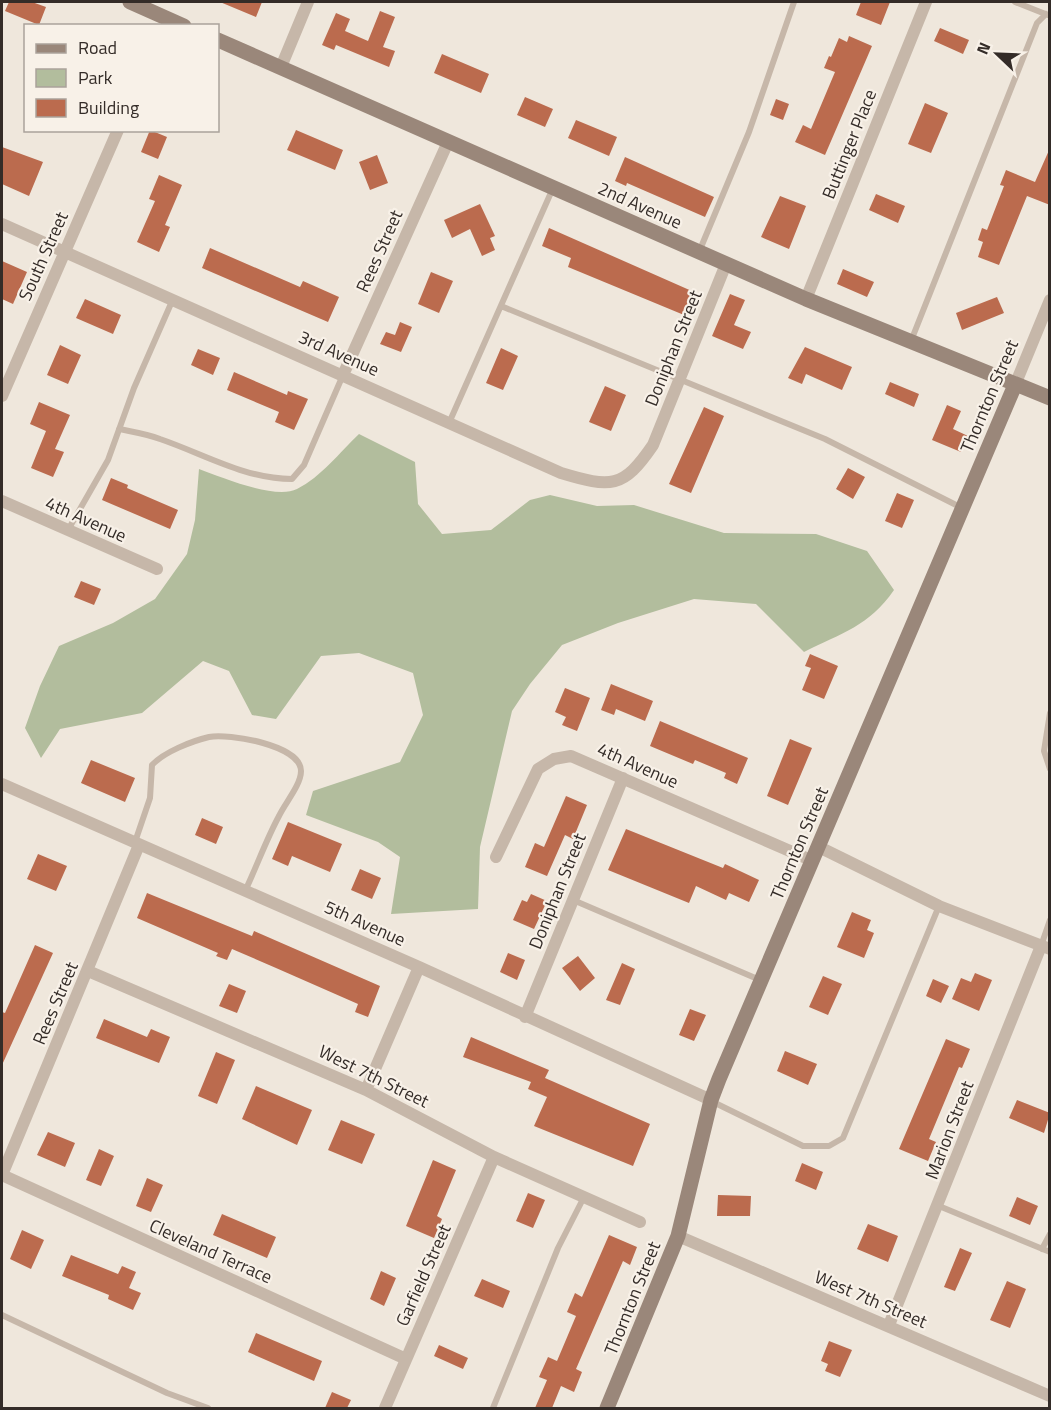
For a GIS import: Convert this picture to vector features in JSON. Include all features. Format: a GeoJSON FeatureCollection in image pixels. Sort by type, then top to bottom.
{"type":"FeatureCollection","features":[{"type":"Feature","properties":{"kind":"street"},"geometry":{"type":"LineString","coordinates":[[130,2],[166,22]]}},
{"type":"Feature","properties":{"kind":"street"},"geometry":{"type":"LineString","coordinates":[[281,67],[308,2]]}},
{"type":"Feature","properties":{"kind":"street","name":"Buttinger Place"},"geometry":{"type":"LineString","coordinates":[[806,299],[926,2]]}},
{"type":"Feature","properties":{"kind":"street","name":"2nd Avenue"},"geometry":{"type":"LineString","coordinates":[[219,40],[806,299],[1050,398]]}},
{"type":"Feature","properties":{"kind":"street","name":"South Street"},"geometry":{"type":"LineString","coordinates":[[2,396],[117,132]]}},
{"type":"Feature","properties":{"kind":"street","name":"Rees Street"},"geometry":{"type":"LineString","coordinates":[[343,375],[448,142]]}},
{"type":"Feature","properties":{"kind":"street","name":"3rd Avenue"},"geometry":{"type":"LineString","coordinates":[[2,224],[561,473],[614,483],[635,471],[653,445]]}},
{"type":"Feature","properties":{"kind":"street","name":"Doniphan Street"},"geometry":{"type":"LineString","coordinates":[[653,445],[726,264]]}},
{"type":"Feature","properties":{"kind":"street","name":"Thornton Street"},"geometry":{"type":"LineString","coordinates":[[607,1408],[678,1236],[711,1100],[1050,300]]}},
{"type":"Feature","properties":{"kind":"street","name":"4th Avenue"},"geometry":{"type":"LineString","coordinates":[[2,501],[157,569]]}},
{"type":"Feature","properties":{"kind":"street","name":"4th Avenue"},"geometry":{"type":"LineString","coordinates":[[496,857],[538,769],[554,759],[572,756],[1045,948]]}},
{"type":"Feature","properties":{"kind":"street","name":"Doniphan Street"},"geometry":{"type":"LineString","coordinates":[[525,1017],[623,778]]}},
{"type":"Feature","properties":{"kind":"street","name":"5th Avenue"},"geometry":{"type":"LineString","coordinates":[[2,784],[419,967],[711,1100]]}},
{"type":"Feature","properties":{"kind":"street","name":"Rees Street"},"geometry":{"type":"LineString","coordinates":[[2,1175],[88,970],[137,844]]}},
{"type":"Feature","properties":{"kind":"street","name":"Marion Street"},"geometry":{"type":"LineString","coordinates":[[889,1326],[1045,948]]}},
{"type":"Feature","properties":{"kind":"street"},"geometry":{"type":"LineString","coordinates":[[366,1090],[419,967]]}},
{"type":"Feature","properties":{"kind":"street","name":"West 7th Street"},"geometry":{"type":"LineString","coordinates":[[88,970],[366,1090],[494,1157],[640,1222]]}},
{"type":"Feature","properties":{"kind":"street","name":"Garfield Street"},"geometry":{"type":"LineString","coordinates":[[385,1408],[494,1157]]}},
{"type":"Feature","properties":{"kind":"street","name":"Cleveland Terrace"},"geometry":{"type":"LineString","coordinates":[[2,1175],[406,1359]]}},
{"type":"Feature","properties":{"kind":"street","name":"West 7th Street"},"geometry":{"type":"LineString","coordinates":[[678,1236],[1050,1396]]}},
{"type":"Feature","properties":{"kind":"lane"},"geometry":{"type":"LineString","coordinates":[[698,252],[749,132],[794,2]]}},
{"type":"Feature","properties":{"kind":"lane"},"geometry":{"type":"LineString","coordinates":[[1016,2],[1048,15]]}},
{"type":"Feature","properties":{"kind":"lane"},"geometry":{"type":"LineString","coordinates":[[911,342],[1037,23],[1048,15]]}},
{"type":"Feature","properties":{"kind":"lane"},"geometry":{"type":"LineString","coordinates":[[449,423],[553,188]]}},
{"type":"Feature","properties":{"kind":"lane"},"geometry":{"type":"LineString","coordinates":[[68,530],[108,460],[134,388],[172,299]]}},
{"type":"Feature","properties":{"kind":"lane"},"geometry":{"type":"LineString","coordinates":[[501,306],[825,439],[963,509]]}},
{"type":"Feature","properties":{"kind":"lane"},"geometry":{"type":"LineString","coordinates":[[119,429],[159,438],[245,472],[275,479],[292,479],[304,465],[343,375]]}},
{"type":"Feature","properties":{"kind":"lane"},"geometry":{"type":"LineString","coordinates":[[1050,713],[1044,751],[1050,769]]}},
{"type":"Feature","properties":{"kind":"lane"},"geometry":{"type":"LineString","coordinates":[[137,844],[150,798],[152,765],[158,758],[209,737],[218,736],[236,736],[285,752],[297,760],[301,769],[299,780],[278,816],[244,891]]}},
{"type":"Feature","properties":{"kind":"lane"},"geometry":{"type":"LineString","coordinates":[[573,900],[762,980]]}},
{"type":"Feature","properties":{"kind":"lane"},"geometry":{"type":"LineString","coordinates":[[711,1100],[803,1146],[829,1146],[843,1138],[939,906]]}},
{"type":"Feature","properties":{"kind":"lane"},"geometry":{"type":"LineString","coordinates":[[1045,948],[1050,920]]}},
{"type":"Feature","properties":{"kind":"lane"},"geometry":{"type":"LineString","coordinates":[[493,1408],[558,1248],[584,1197]]}},
{"type":"Feature","properties":{"kind":"lane"},"geometry":{"type":"LineString","coordinates":[[939,1206],[1050,1252]]}},
{"type":"Feature","properties":{"kind":"lane"},"geometry":{"type":"LineString","coordinates":[[1042,1249],[1050,1234]]}},
{"type":"Feature","properties":{"kind":"lane"},"geometry":{"type":"LineString","coordinates":[[2,1315],[167,1393],[208,1408]]}},
{"type":"Feature","properties":{"kind":"green space"},"geometry":{"type":"Polygon","coordinates":[[[359,434],[415,462],[418,504],[442,534],[491,530],[530,500],[550,495],[597,506],[634,505],[724,533],[816,534],[867,551],[894,590],[885,602],[865,620],[843,634],[804,652],[756,604],[694,599],[618,623],[562,645],[530,684],[512,711],[480,847],[478,909],[391,914],[400,857],[378,842],[306,815],[313,791],[400,762],[423,715],[413,673],[359,653],[321,656],[276,719],[252,715],[229,671],[203,661],[142,713],[60,729],[41,758],[25,728],[40,686],[59,646],[113,623],[155,599],[187,554],[195,520],[199,469],[262,490],[287,492],[297,489],[314,478],[359,434]]]}},
{"type":"Feature","properties":{"kind":"building"},"geometry":{"type":"Polygon","coordinates":[[[9,2],[32,2],[46,7],[39,24],[5,11],[9,2]]]}},
{"type":"Feature","properties":{"kind":"building"},"geometry":{"type":"Polygon","coordinates":[[[220,2],[262,2],[256,17],[220,2]]]}},
{"type":"Feature","properties":{"kind":"building"},"geometry":{"type":"Polygon","coordinates":[[[861,2],[890,2],[881,25],[856,15],[861,2]]]}},
{"type":"Feature","properties":{"kind":"building"},"geometry":{"type":"Polygon","coordinates":[[[380,11],[395,17],[383,47],[395,51],[389,67],[336,45],[334,50],[322,45],[336,13],[350,19],[345,31],[368,41],[380,11]]]}},
{"type":"Feature","properties":{"kind":"building"},"geometry":{"type":"Polygon","coordinates":[[[940,28],[969,40],[963,54],[934,41],[940,28]]]}},
{"type":"Feature","properties":{"kind":"building"},"geometry":{"type":"Polygon","coordinates":[[[849,36],[872,46],[825,155],[795,142],[803,125],[811,129],[835,72],[824,68],[829,56],[831,57],[839,38],[847,42],[849,36]]]}},
{"type":"Feature","properties":{"kind":"building"},"geometry":{"type":"Polygon","coordinates":[[[442,54],[489,74],[481,93],[434,73],[442,54]]]}},
{"type":"Feature","properties":{"kind":"building"},"geometry":{"type":"Polygon","coordinates":[[[525,97],[553,109],[545,127],[517,115],[525,97]]]}},
{"type":"Feature","properties":{"kind":"building"},"geometry":{"type":"Polygon","coordinates":[[[776,99],[789,104],[783,120],[770,115],[776,99]]]}},
{"type":"Feature","properties":{"kind":"building"},"geometry":{"type":"Polygon","coordinates":[[[925,103],[948,113],[931,153],[908,144],[925,103]]]}},
{"type":"Feature","properties":{"kind":"building"},"geometry":{"type":"Polygon","coordinates":[[[576,120],[617,137],[609,156],[568,138],[576,120]]]}},
{"type":"Feature","properties":{"kind":"building"},"geometry":{"type":"Polygon","coordinates":[[[296,130],[343,150],[335,170],[287,150],[296,130]]]}},
{"type":"Feature","properties":{"kind":"building"},"geometry":{"type":"Polygon","coordinates":[[[149,132],[167,137],[158,159],[141,152],[149,132]]]}},
{"type":"Feature","properties":{"kind":"building"},"geometry":{"type":"Polygon","coordinates":[[[2,147],[43,162],[29,196],[2,184],[2,147]]]}},
{"type":"Feature","properties":{"kind":"building"},"geometry":{"type":"Polygon","coordinates":[[[1050,148],[1050,205],[1027,196],[999,265],[978,257],[983,242],[978,240],[982,228],[987,230],[1004,186],[1000,185],[1006,170],[1035,182],[1050,148]]]}},
{"type":"Feature","properties":{"kind":"building"},"geometry":{"type":"Polygon","coordinates":[[[377,155],[388,183],[370,190],[359,162],[377,155]]]}},
{"type":"Feature","properties":{"kind":"building"},"geometry":{"type":"Polygon","coordinates":[[[625,157],[714,197],[705,217],[627,183],[626,186],[615,181],[625,157]]]}},
{"type":"Feature","properties":{"kind":"building"},"geometry":{"type":"Polygon","coordinates":[[[159,175],[182,185],[165,225],[170,227],[159,252],[137,242],[155,201],[149,199],[159,175]]]}},
{"type":"Feature","properties":{"kind":"building"},"geometry":{"type":"Polygon","coordinates":[[[876,194],[905,206],[898,223],[869,210],[876,194]]]}},
{"type":"Feature","properties":{"kind":"building"},"geometry":{"type":"Polygon","coordinates":[[[780,196],[806,206],[789,249],[761,237],[780,196]]]}},
{"type":"Feature","properties":{"kind":"building"},"geometry":{"type":"Polygon","coordinates":[[[480,204],[495,236],[490,238],[495,250],[482,256],[470,229],[452,238],[444,220],[480,204]]]}},
{"type":"Feature","properties":{"kind":"building"},"geometry":{"type":"Polygon","coordinates":[[[549,228],[694,292],[684,315],[568,267],[571,258],[542,246],[549,228]]]}},
{"type":"Feature","properties":{"kind":"building"},"geometry":{"type":"Polygon","coordinates":[[[210,248],[300,287],[303,281],[339,297],[328,322],[202,268],[210,248]]]}},
{"type":"Feature","properties":{"kind":"building"},"geometry":{"type":"Polygon","coordinates":[[[2,261],[27,272],[13,304],[2,299],[2,261]]]}},
{"type":"Feature","properties":{"kind":"building"},"geometry":{"type":"Polygon","coordinates":[[[843,269],[874,282],[867,297],[837,284],[843,269]]]}},
{"type":"Feature","properties":{"kind":"building"},"geometry":{"type":"Polygon","coordinates":[[[431,272],[453,281],[439,313],[418,304],[431,272]]]}},
{"type":"Feature","properties":{"kind":"building"},"geometry":{"type":"Polygon","coordinates":[[[730,294],[745,300],[734,325],[751,332],[743,349],[712,336],[730,294]]]}},
{"type":"Feature","properties":{"kind":"building"},"geometry":{"type":"Polygon","coordinates":[[[997,297],[1004,313],[962,330],[956,313],[997,297]]]}},
{"type":"Feature","properties":{"kind":"building"},"geometry":{"type":"Polygon","coordinates":[[[85,299],[121,315],[113,334],[76,318],[85,299]]]}},
{"type":"Feature","properties":{"kind":"building"},"geometry":{"type":"Polygon","coordinates":[[[400,322],[412,327],[401,352],[380,344],[386,332],[395,335],[400,322]]]}},
{"type":"Feature","properties":{"kind":"building"},"geometry":{"type":"Polygon","coordinates":[[[60,345],[81,355],[68,384],[47,375],[60,345]]]}},
{"type":"Feature","properties":{"kind":"building"},"geometry":{"type":"Polygon","coordinates":[[[805,347],[852,367],[842,390],[806,374],[802,384],[788,378],[805,347]]]}},
{"type":"Feature","properties":{"kind":"building"},"geometry":{"type":"Polygon","coordinates":[[[501,348],[518,356],[503,390],[486,383],[501,348]]]}},
{"type":"Feature","properties":{"kind":"building"},"geometry":{"type":"Polygon","coordinates":[[[198,349],[220,358],[213,375],[191,365],[198,349]]]}},
{"type":"Feature","properties":{"kind":"building"},"geometry":{"type":"Polygon","coordinates":[[[234,372],[287,395],[288,391],[308,399],[294,430],[275,422],[279,412],[227,390],[234,372]]]}},
{"type":"Feature","properties":{"kind":"building"},"geometry":{"type":"Polygon","coordinates":[[[890,382],[919,394],[914,407],[885,394],[890,382]]]}},
{"type":"Feature","properties":{"kind":"building"},"geometry":{"type":"Polygon","coordinates":[[[605,386],[626,395],[611,431],[589,422],[605,386]]]}},
{"type":"Feature","properties":{"kind":"building"},"geometry":{"type":"Polygon","coordinates":[[[39,402],[70,415],[55,449],[64,452],[53,477],[31,468],[46,431],[30,424],[39,402]]]}},
{"type":"Feature","properties":{"kind":"building"},"geometry":{"type":"Polygon","coordinates":[[[947,405],[961,411],[953,429],[968,436],[961,452],[932,440],[947,405]]]}},
{"type":"Feature","properties":{"kind":"building"},"geometry":{"type":"Polygon","coordinates":[[[704,407],[724,416],[691,493],[669,484],[704,407]]]}},
{"type":"Feature","properties":{"kind":"building"},"geometry":{"type":"Polygon","coordinates":[[[848,468],[865,477],[853,499],[836,489],[848,468]]]}},
{"type":"Feature","properties":{"kind":"building"},"geometry":{"type":"Polygon","coordinates":[[[111,478],[128,485],[127,488],[178,510],[170,529],[102,500],[111,478]]]}},
{"type":"Feature","properties":{"kind":"building"},"geometry":{"type":"Polygon","coordinates":[[[897,493],[914,500],[902,528],[885,521],[897,493]]]}},
{"type":"Feature","properties":{"kind":"building"},"geometry":{"type":"Polygon","coordinates":[[[81,581],[101,589],[94,605],[74,597],[81,581]]]}},
{"type":"Feature","properties":{"kind":"building"},"geometry":{"type":"Polygon","coordinates":[[[810,654],[838,666],[824,699],[802,690],[811,668],[805,666],[810,654]]]}},
{"type":"Feature","properties":{"kind":"building"},"geometry":{"type":"Polygon","coordinates":[[[611,684],[653,701],[645,721],[616,709],[614,715],[601,710],[611,684]]]}},
{"type":"Feature","properties":{"kind":"building"},"geometry":{"type":"Polygon","coordinates":[[[565,688],[590,698],[577,731],[562,725],[566,717],[555,712],[565,688]]]}},
{"type":"Feature","properties":{"kind":"building"},"geometry":{"type":"Polygon","coordinates":[[[660,721],[748,758],[737,784],[724,778],[726,773],[695,760],[693,764],[650,746],[660,721]]]}},
{"type":"Feature","properties":{"kind":"building"},"geometry":{"type":"Polygon","coordinates":[[[790,739],[812,748],[788,805],[767,796],[790,739]]]}},
{"type":"Feature","properties":{"kind":"building"},"geometry":{"type":"Polygon","coordinates":[[[91,760],[135,778],[125,802],[81,783],[91,760]]]}},
{"type":"Feature","properties":{"kind":"building"},"geometry":{"type":"Polygon","coordinates":[[[566,796],[587,805],[573,839],[565,835],[547,876],[525,867],[535,843],[544,847],[566,796]]]}},
{"type":"Feature","properties":{"kind":"building"},"geometry":{"type":"Polygon","coordinates":[[[202,818],[223,827],[216,844],[195,835],[202,818]]]}},
{"type":"Feature","properties":{"kind":"building"},"geometry":{"type":"Polygon","coordinates":[[[288,822],[342,844],[330,872],[292,856],[288,866],[272,859],[288,822]]]}},
{"type":"Feature","properties":{"kind":"building"},"geometry":{"type":"Polygon","coordinates":[[[626,829],[723,868],[725,864],[759,880],[749,902],[729,893],[726,900],[696,886],[689,903],[608,870],[626,829]]]}},
{"type":"Feature","properties":{"kind":"building"},"geometry":{"type":"Polygon","coordinates":[[[38,854],[67,866],[56,891],[27,879],[38,854]]]}},
{"type":"Feature","properties":{"kind":"building"},"geometry":{"type":"Polygon","coordinates":[[[360,869],[381,878],[372,899],[351,890],[360,869]]]}},
{"type":"Feature","properties":{"kind":"building"},"geometry":{"type":"Polygon","coordinates":[[[147,893],[252,936],[254,931],[380,986],[368,1017],[355,1012],[358,1004],[232,949],[227,960],[216,956],[218,953],[137,918],[147,893]]]}},
{"type":"Feature","properties":{"kind":"building"},"geometry":{"type":"Polygon","coordinates":[[[531,894],[547,901],[534,929],[513,920],[522,900],[527,902],[531,894]]]}},
{"type":"Feature","properties":{"kind":"building"},"geometry":{"type":"Polygon","coordinates":[[[852,912],[871,920],[867,930],[874,933],[864,958],[837,947],[852,912]]]}},
{"type":"Feature","properties":{"kind":"building"},"geometry":{"type":"Polygon","coordinates":[[[35,945],[53,953],[2,1065],[2,1012],[5,1013],[35,945]]]}},
{"type":"Feature","properties":{"kind":"building"},"geometry":{"type":"Polygon","coordinates":[[[508,953],[525,960],[517,980],[500,972],[508,953]]]}},
{"type":"Feature","properties":{"kind":"building"},"geometry":{"type":"Polygon","coordinates":[[[578,956],[595,978],[580,991],[562,968],[578,956]]]}},
{"type":"Feature","properties":{"kind":"building"},"geometry":{"type":"Polygon","coordinates":[[[622,963],[635,969],[620,1005],[606,1000],[622,963]]]}},
{"type":"Feature","properties":{"kind":"building"},"geometry":{"type":"Polygon","coordinates":[[[975,973],[992,980],[979,1011],[952,999],[961,978],[971,982],[975,973]]]}},
{"type":"Feature","properties":{"kind":"building"},"geometry":{"type":"Polygon","coordinates":[[[823,976],[842,984],[828,1015],[809,1007],[823,976]]]}},
{"type":"Feature","properties":{"kind":"building"},"geometry":{"type":"Polygon","coordinates":[[[933,979],[949,986],[941,1003],[926,996],[933,979]]]}},
{"type":"Feature","properties":{"kind":"building"},"geometry":{"type":"Polygon","coordinates":[[[229,984],[246,991],[237,1013],[219,1006],[229,984]]]}},
{"type":"Feature","properties":{"kind":"building"},"geometry":{"type":"Polygon","coordinates":[[[690,1009],[706,1015],[694,1041],[679,1035],[690,1009]]]}},
{"type":"Feature","properties":{"kind":"building"},"geometry":{"type":"Polygon","coordinates":[[[104,1019],[147,1037],[151,1029],[170,1037],[159,1063],[96,1038],[104,1019]]]}},
{"type":"Feature","properties":{"kind":"building"},"geometry":{"type":"Polygon","coordinates":[[[471,1037],[549,1070],[545,1078],[650,1124],[633,1166],[534,1126],[547,1097],[528,1089],[531,1082],[463,1057],[471,1037]]]}},
{"type":"Feature","properties":{"kind":"building"},"geometry":{"type":"Polygon","coordinates":[[[946,1039],[970,1049],[962,1068],[959,1067],[929,1139],[936,1142],[928,1161],[899,1149],[946,1039]]]}},
{"type":"Feature","properties":{"kind":"building"},"geometry":{"type":"Polygon","coordinates":[[[785,1051],[817,1064],[808,1085],[777,1071],[785,1051]]]}},
{"type":"Feature","properties":{"kind":"building"},"geometry":{"type":"Polygon","coordinates":[[[216,1052],[235,1060],[217,1104],[198,1096],[216,1052]]]}},
{"type":"Feature","properties":{"kind":"building"},"geometry":{"type":"Polygon","coordinates":[[[256,1086],[312,1110],[297,1145],[242,1119],[256,1086]]]}},
{"type":"Feature","properties":{"kind":"building"},"geometry":{"type":"Polygon","coordinates":[[[1017,1100],[1050,1113],[1044,1133],[1009,1118],[1017,1100]]]}},
{"type":"Feature","properties":{"kind":"building"},"geometry":{"type":"Polygon","coordinates":[[[341,1120],[375,1134],[362,1164],[328,1150],[341,1120]]]}},
{"type":"Feature","properties":{"kind":"building"},"geometry":{"type":"Polygon","coordinates":[[[48,1132],[75,1143],[65,1167],[37,1155],[48,1132]]]}},
{"type":"Feature","properties":{"kind":"building"},"geometry":{"type":"Polygon","coordinates":[[[99,1149],[114,1156],[101,1186],[86,1180],[99,1149]]]}},
{"type":"Feature","properties":{"kind":"building"},"geometry":{"type":"Polygon","coordinates":[[[433,1160],[456,1170],[437,1216],[442,1219],[434,1238],[406,1226],[433,1160]]]}},
{"type":"Feature","properties":{"kind":"building"},"geometry":{"type":"Polygon","coordinates":[[[802,1163],[823,1172],[816,1190],[795,1181],[802,1163]]]}},
{"type":"Feature","properties":{"kind":"building"},"geometry":{"type":"Polygon","coordinates":[[[147,1178],[163,1185],[151,1212],[136,1206],[147,1178]]]}},
{"type":"Feature","properties":{"kind":"building"},"geometry":{"type":"Polygon","coordinates":[[[528,1193],[545,1200],[533,1228],[516,1221],[528,1193]]]}},
{"type":"Feature","properties":{"kind":"building"},"geometry":{"type":"Polygon","coordinates":[[[718,1195],[751,1196],[750,1216],[717,1216],[718,1195]]]}},
{"type":"Feature","properties":{"kind":"building"},"geometry":{"type":"Polygon","coordinates":[[[1017,1197],[1038,1206],[1030,1225],[1009,1216],[1017,1197]]]}},
{"type":"Feature","properties":{"kind":"building"},"geometry":{"type":"Polygon","coordinates":[[[222,1214],[276,1237],[267,1258],[213,1235],[222,1214]]]}},
{"type":"Feature","properties":{"kind":"building"},"geometry":{"type":"Polygon","coordinates":[[[868,1224],[898,1236],[888,1262],[857,1249],[868,1224]]]}},
{"type":"Feature","properties":{"kind":"building"},"geometry":{"type":"Polygon","coordinates":[[[22,1230],[44,1240],[31,1269],[10,1259],[22,1230]]]}},
{"type":"Feature","properties":{"kind":"building"},"geometry":{"type":"Polygon","coordinates":[[[609,1235],[637,1247],[630,1265],[623,1261],[576,1369],[582,1372],[574,1392],[561,1386],[552,1408],[535,1408],[547,1380],[539,1377],[548,1357],[557,1361],[576,1316],[567,1312],[575,1293],[582,1297],[609,1235]]]}},
{"type":"Feature","properties":{"kind":"building"},"geometry":{"type":"Polygon","coordinates":[[[960,1248],[972,1253],[955,1291],[944,1287],[960,1248]]]}},
{"type":"Feature","properties":{"kind":"building"},"geometry":{"type":"Polygon","coordinates":[[[71,1255],[118,1274],[122,1266],[136,1272],[129,1288],[141,1293],[133,1310],[108,1299],[109,1295],[62,1276],[71,1255]]]}},
{"type":"Feature","properties":{"kind":"building"},"geometry":{"type":"Polygon","coordinates":[[[381,1271],[396,1278],[384,1306],[370,1299],[381,1271]]]}},
{"type":"Feature","properties":{"kind":"building"},"geometry":{"type":"Polygon","coordinates":[[[482,1279],[510,1291],[503,1308],[474,1296],[482,1279]]]}},
{"type":"Feature","properties":{"kind":"building"},"geometry":{"type":"Polygon","coordinates":[[[1007,1281],[1026,1289],[1010,1328],[990,1320],[1007,1281]]]}},
{"type":"Feature","properties":{"kind":"building"},"geometry":{"type":"Polygon","coordinates":[[[256,1333],[322,1361],[314,1381],[248,1352],[256,1333]]]}},
{"type":"Feature","properties":{"kind":"building"},"geometry":{"type":"Polygon","coordinates":[[[829,1341],[852,1350],[840,1377],[825,1371],[828,1364],[821,1361],[829,1341]]]}},
{"type":"Feature","properties":{"kind":"building"},"geometry":{"type":"Polygon","coordinates":[[[439,1345],[468,1358],[463,1369],[434,1356],[439,1345]]]}},
{"type":"Feature","properties":{"kind":"building"},"geometry":{"type":"Polygon","coordinates":[[[332,1392],[351,1400],[347,1408],[325,1408],[332,1392]]]}}]}
